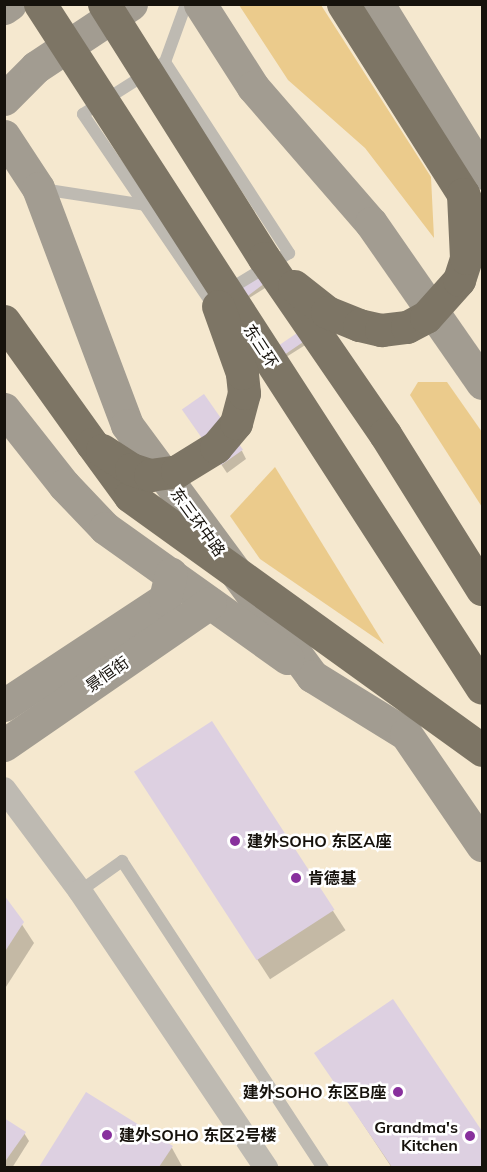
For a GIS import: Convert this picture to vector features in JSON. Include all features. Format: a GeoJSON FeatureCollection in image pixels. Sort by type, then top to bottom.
{"type":"FeatureCollection","features":[{"type":"Feature","properties":{"kind":"highway","name":"东三环"},"geometry":{"type":"LineString","coordinates":[[40,4],[483,688]]}},
{"type":"Feature","properties":{"kind":"highway"},"geometry":{"type":"LineString","coordinates":[[104,4],[264,258],[385,434],[483,589]]}},
{"type":"Feature","properties":{"kind":"highway"},"geometry":{"type":"LineString","coordinates":[[343,4],[473,184],[483,237]]}},
{"type":"Feature","properties":{"kind":"highway"},"geometry":{"type":"LineString","coordinates":[[264,258],[327,312],[381,330],[407,327],[426,317],[459,280],[466,258],[473,184]]}},
{"type":"Feature","properties":{"kind":"highway"},"geometry":{"type":"LineString","coordinates":[[92,444],[131,469],[159,474],[177,471],[216,447],[236,423],[244,393],[242,374],[192,240]]}},
{"type":"Feature","properties":{"kind":"highway"},"geometry":{"type":"LineString","coordinates":[[4,321],[130,496],[483,750]]}},
{"type":"Feature","properties":{"kind":"street"},"geometry":{"type":"LineString","coordinates":[[4,8],[10,4]]}},
{"type":"Feature","properties":{"kind":"street"},"geometry":{"type":"LineString","coordinates":[[4,99],[36,67],[130,4]]}},
{"type":"Feature","properties":{"kind":"street"},"geometry":{"type":"LineString","coordinates":[[200,4],[253,87],[371,223],[483,383]]}},
{"type":"Feature","properties":{"kind":"street"},"geometry":{"type":"LineString","coordinates":[[378,4],[473,184]]}},
{"type":"Feature","properties":{"kind":"street","name":"东三环中路"},"geometry":{"type":"LineString","coordinates":[[4,136],[38,188],[127,425],[312,676],[414,728],[483,845]]}},
{"type":"Feature","properties":{"kind":"street"},"geometry":{"type":"LineString","coordinates":[[4,409],[64,486],[105,528],[312,676]]}},
{"type":"Feature","properties":{"kind":"street","name":"景恒街"},"geometry":{"type":"LineString","coordinates":[[4,705],[165,599],[171,574]]}},
{"type":"Feature","properties":{"kind":"street","name":"景恒街"},"geometry":{"type":"LineString","coordinates":[[4,745],[210,603]]}},
{"type":"Feature","properties":{"kind":"street"},"geometry":{"type":"LineString","coordinates":[[4,789],[80,891],[266,1167]]}},
{"type":"Feature","properties":{"kind":"lane"},"geometry":{"type":"LineString","coordinates":[[165,62],[289,253],[210,301],[83,114],[165,62],[186,4]]}},
{"type":"Feature","properties":{"kind":"lane"},"geometry":{"type":"LineString","coordinates":[[38,188],[145,205]]}},
{"type":"Feature","properties":{"kind":"lane"},"geometry":{"type":"LineString","coordinates":[[414,728],[436,711]]}},
{"type":"Feature","properties":{"kind":"lane"},"geometry":{"type":"LineString","coordinates":[[80,891],[122,861],[323,1167]]}},
{"type":"Feature","properties":{"kind":"shaded area"},"geometry":{"type":"Polygon","coordinates":[[[5,5],[482,5],[482,1168],[5,1168],[5,5]]]}},
{"type":"Feature","properties":{"kind":"shaded area"},"geometry":{"type":"Polygon","coordinates":[[[239,5],[321,5],[431,177],[434,238],[365,148],[288,80],[239,5]]]}},
{"type":"Feature","properties":{"kind":"shaded area"},"geometry":{"type":"Polygon","coordinates":[[[418,382],[447,382],[482,432],[482,507],[410,395],[418,382]]]}},
{"type":"Feature","properties":{"kind":"shaded area"},"geometry":{"type":"Polygon","coordinates":[[[275,467],[384,644],[260,559],[230,516],[275,467]]]}},
{"type":"Feature","properties":{"kind":"building"},"geometry":{"type":"Polygon","coordinates":[[[263,272],[269,280],[243,299],[237,291],[263,272]]]}},
{"type":"Feature","properties":{"kind":"building"},"geometry":{"type":"Polygon","coordinates":[[[300,331],[306,340],[280,358],[273,349],[300,331]]]}},
{"type":"Feature","properties":{"kind":"building"},"geometry":{"type":"Polygon","coordinates":[[[204,394],[243,450],[221,465],[182,409],[204,394]]]}},
{"type":"Feature","properties":{"kind":"building","name":"建外SOHO 东区A座"},"geometry":{"type":"Polygon","coordinates":[[[212,721],[335,910],[257,960],[134,772],[212,721]]]}},
{"type":"Feature","properties":{"kind":"building"},"geometry":{"type":"Polygon","coordinates":[[[4,895],[24,922],[4,953],[4,895]]]}},
{"type":"Feature","properties":{"kind":"building","name":"建外SOHO 东区B座"},"geometry":{"type":"Polygon","coordinates":[[[393,999],[482,1131],[482,1167],[392,1167],[314,1053],[393,999]]]}},
{"type":"Feature","properties":{"kind":"building","name":"建外SOHO 东区2号楼"},"geometry":{"type":"Polygon","coordinates":[[[86,1092],[173,1146],[159,1167],[39,1167],[86,1092]]]}},
{"type":"Feature","properties":{"kind":"building"},"geometry":{"type":"Polygon","coordinates":[[[4,1118],[26,1132],[4,1163],[4,1118]]]}},
{"type":"Feature","properties":{"kind":"place","name":"建外SOHO 东区A座"},"geometry":{"type":"Point","coordinates":[235,841]}},
{"type":"Feature","properties":{"kind":"place","name":"肯德基"},"geometry":{"type":"Point","coordinates":[296,878]}},
{"type":"Feature","properties":{"kind":"place","name":"建外SOHO 东区B座"},"geometry":{"type":"Point","coordinates":[398,1092]}},
{"type":"Feature","properties":{"kind":"place","name":"建外SOHO 东区2号楼"},"geometry":{"type":"Point","coordinates":[107,1135]}},
{"type":"Feature","properties":{"kind":"place","name":"Grandma's Kitchen"},"geometry":{"type":"Point","coordinates":[470,1136]}}]}
